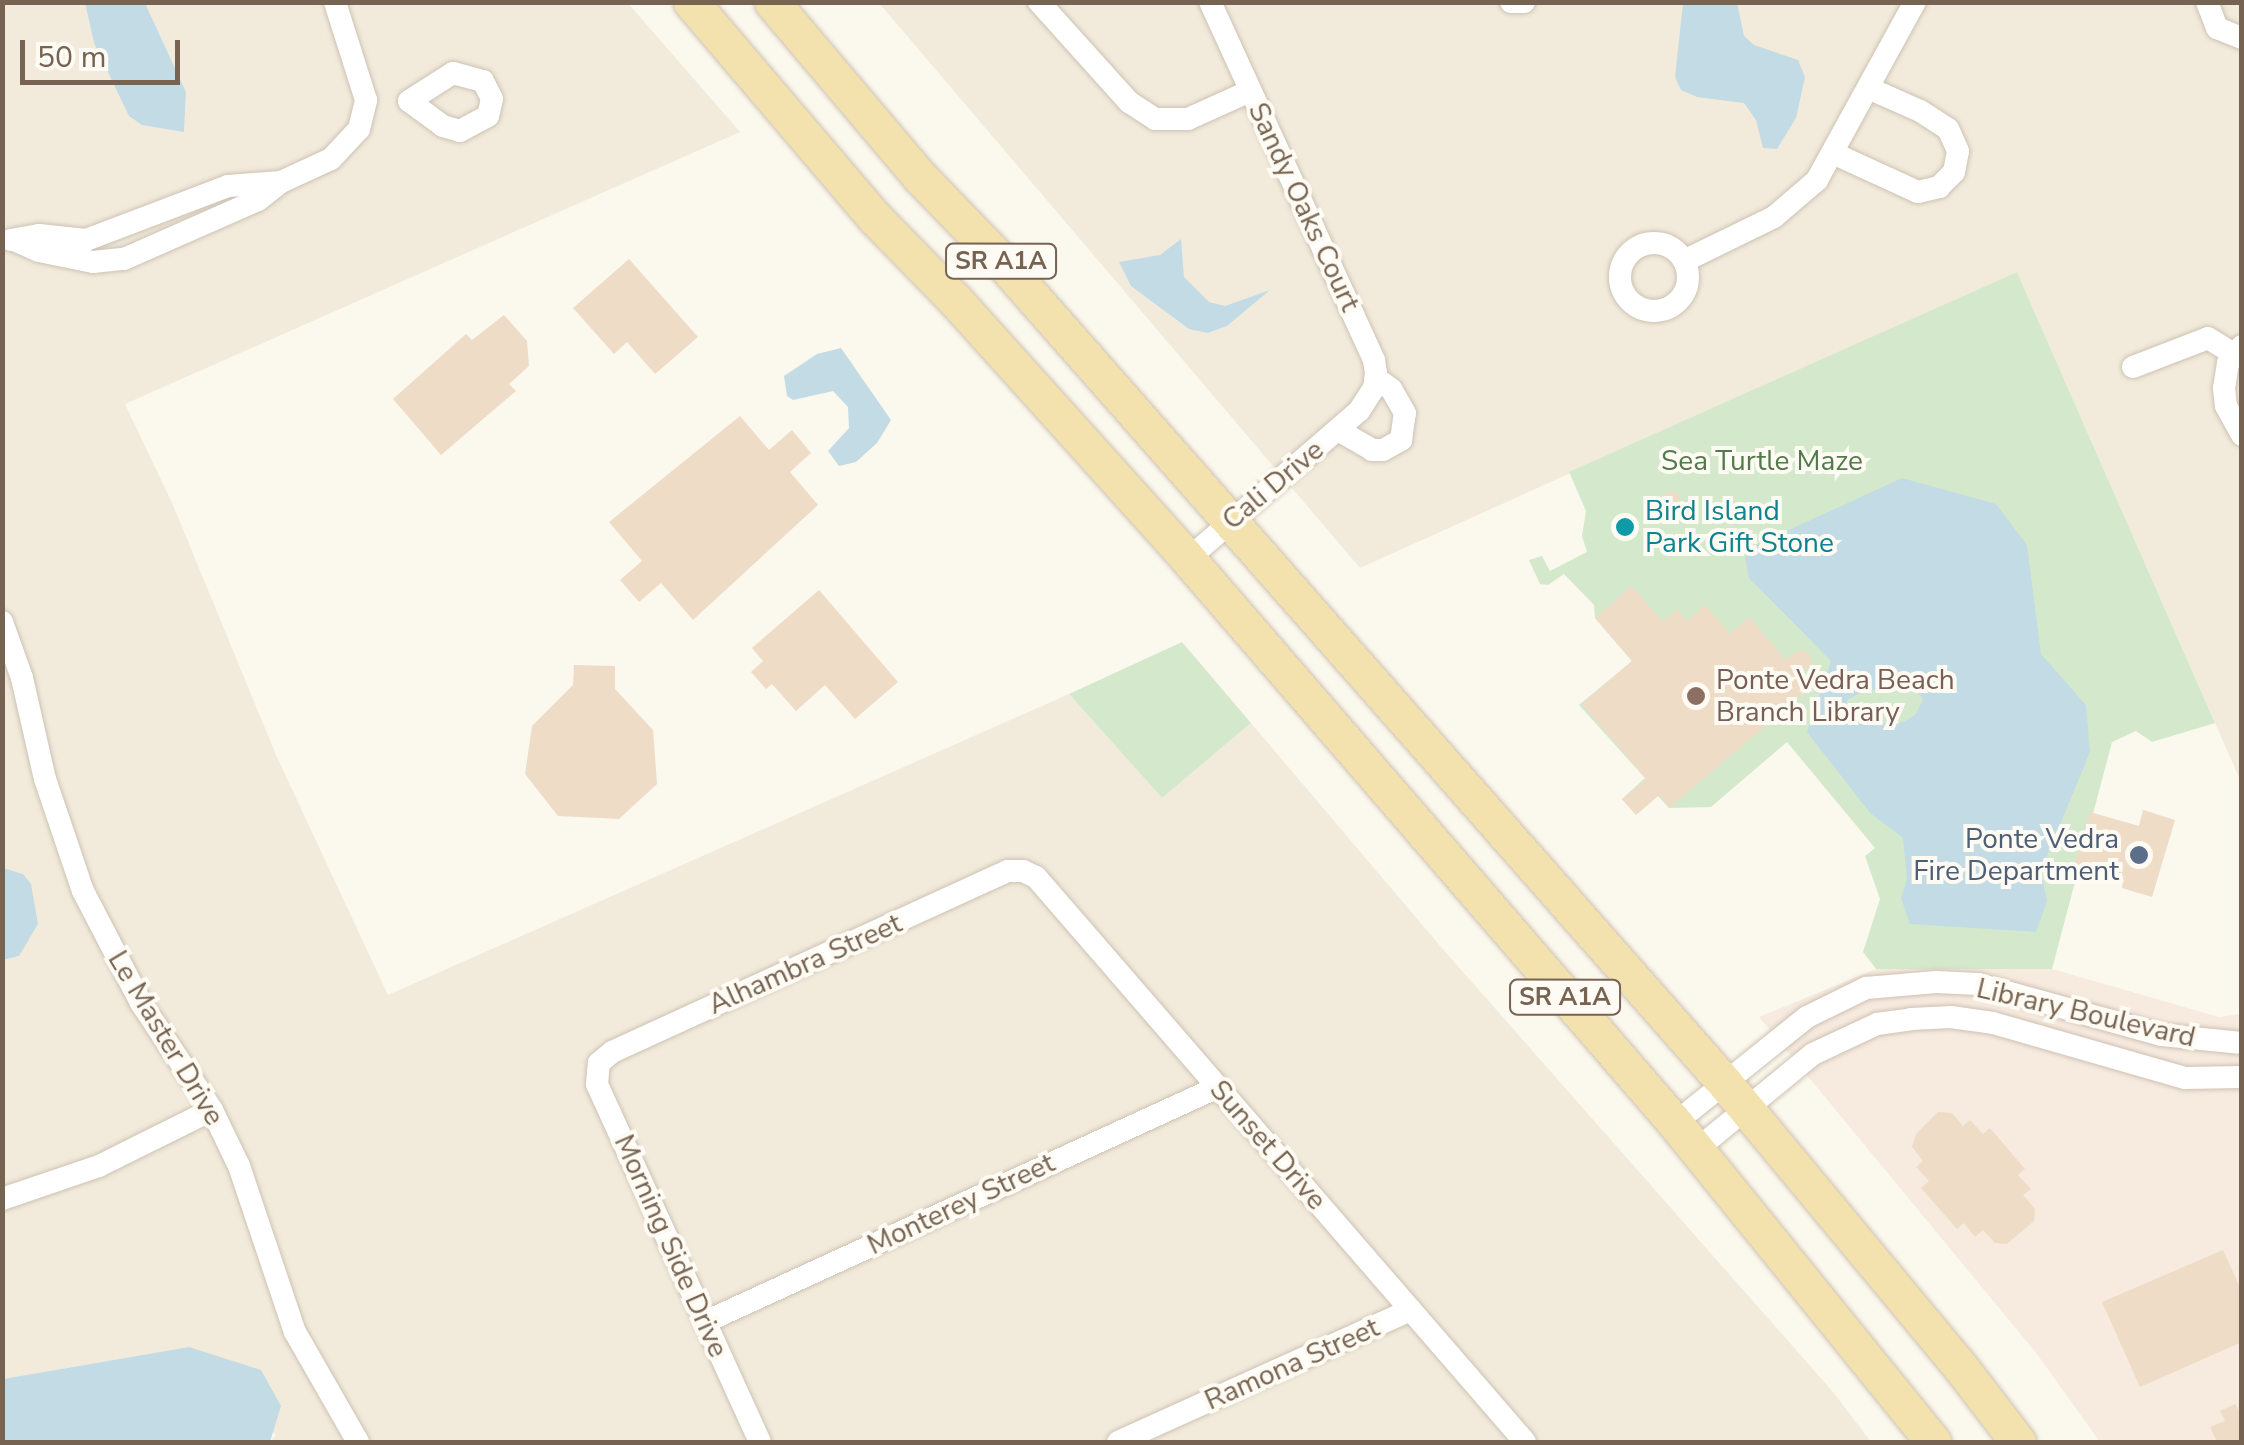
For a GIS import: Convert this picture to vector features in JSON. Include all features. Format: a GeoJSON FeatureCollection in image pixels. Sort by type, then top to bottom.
{"type":"FeatureCollection","features":[{"type":"Feature","properties":{"kind":"main road","name":"SR A1A"},"geometry":{"type":"LineString","coordinates":[[690,2],[875,218],[956,301],[1188,559],[1685,1137],[1933,1442]]}},
{"type":"Feature","properties":{"kind":"main road","name":"SR A1A"},"geometry":{"type":"LineString","coordinates":[[772,2],[920,176],[1001,260],[1734,1094],[2018,1442]]}},
{"type":"Feature","properties":{"kind":"street"},"geometry":{"type":"LineString","coordinates":[[8,241],[94,262],[147,250],[258,200],[280,182],[331,159],[359,129],[366,100],[335,2]]}},
{"type":"Feature","properties":{"kind":"street"},"geometry":{"type":"LineString","coordinates":[[1039,2],[1129,102],[1156,119],[1188,119],[1250,91]]}},
{"type":"Feature","properties":{"kind":"street","name":"Sandy Oaks Court"},"geometry":{"type":"LineString","coordinates":[[1210,2],[1374,360],[1376,378],[1391,389],[1405,413],[1401,440],[1372,450],[1338,430]]}},
{"type":"Feature","properties":{"kind":"street"},"geometry":{"type":"LineString","coordinates":[[1511,2],[1524,2]]}},
{"type":"Feature","properties":{"kind":"street"},"geometry":{"type":"LineString","coordinates":[[1684,261],[1774,216],[1816,180],[1835,154],[1916,2]]}},
{"type":"Feature","properties":{"kind":"street"},"geometry":{"type":"LineString","coordinates":[[2207,2],[2217,28],[2242,38]]}},
{"type":"Feature","properties":{"kind":"street"},"geometry":{"type":"LineString","coordinates":[[1835,154],[1918,192],[1939,188],[1954,172],[1958,151],[1948,129],[1868,88]]}},
{"type":"Feature","properties":{"kind":"street"},"geometry":{"type":"LineString","coordinates":[[366,100],[408,100]]}},
{"type":"Feature","properties":{"kind":"street"},"geometry":{"type":"LineString","coordinates":[[8,241],[39,235],[86,240],[228,186],[280,182]]}},
{"type":"Feature","properties":{"kind":"street"},"geometry":{"type":"LineString","coordinates":[[135,224],[147,250]]}},
{"type":"Feature","properties":{"kind":"street"},"geometry":{"type":"LineString","coordinates":[[2133,367],[2196,340],[2219,342],[2234,356],[2226,406],[2242,434]]}},
{"type":"Feature","properties":{"kind":"street","name":"Cali Drive"},"geometry":{"type":"LineString","coordinates":[[1188,559],[1359,411],[1376,378]]}},
{"type":"Feature","properties":{"kind":"street","name":"Le Master Drive"},"geometry":{"type":"LineString","coordinates":[[2,622],[22,678],[45,780],[84,890],[141,1002],[212,1110],[239,1166],[295,1332],[358,1442]]}},
{"type":"Feature","properties":{"kind":"street","name":"Sunset Drive"},"geometry":{"type":"LineString","coordinates":[[999,876],[1022,871],[1036,877],[1524,1442]]}},
{"type":"Feature","properties":{"kind":"street","name":"Alhambra Street"},"geometry":{"type":"LineString","coordinates":[[612,1052],[999,876]]}},
{"type":"Feature","properties":{"kind":"street","name":"Library Boulevard"},"geometry":{"type":"LineString","coordinates":[[1685,1137],[1734,1094],[1808,1017],[1866,988],[1936,982],[1978,984],[2162,1034],[2242,1043]]}},
{"type":"Feature","properties":{"kind":"street"},"geometry":{"type":"LineString","coordinates":[[2047,1039],[2057,1004]]}},
{"type":"Feature","properties":{"kind":"street","name":"Library Boulevard"},"geometry":{"type":"LineString","coordinates":[[1685,1137],[1734,1094],[1877,1024],[1952,1017],[1993,1023],[2185,1078],[2242,1077]]}},
{"type":"Feature","properties":{"kind":"street","name":"Morning Side Drive"},"geometry":{"type":"LineString","coordinates":[[612,1052],[599,1063],[597,1084],[760,1442]]}},
{"type":"Feature","properties":{"kind":"street","name":"Monterey Street"},"geometry":{"type":"LineString","coordinates":[[705,1322],[1218,1087]]}},
{"type":"Feature","properties":{"kind":"street"},"geometry":{"type":"LineString","coordinates":[[2,1199],[99,1166],[212,1110]]}},
{"type":"Feature","properties":{"kind":"street","name":"Ramona Street"},"geometry":{"type":"LineString","coordinates":[[1118,1442],[1411,1310]]}},
{"type":"Feature","properties":{"kind":"shaded area"},"geometry":{"type":"Polygon","coordinates":[[[627,2],[740,132],[125,404],[173,505],[276,755],[388,995],[1069,694],[1162,798],[1251,723],[1441,947],[1833,1392],[1871,1442],[270,1442],[276,1435],[189,1347],[3,1379],[3,960],[19,956],[23,874],[2,868],[3,3],[85,3],[94,43],[184,132],[186,92],[145,3],[627,2]]]}},
{"type":"Feature","properties":{"kind":"shaded area"},"geometry":{"type":"Polygon","coordinates":[[[879,3],[2241,3],[2241,782],[2017,272],[1360,568],[879,3]]]}},
{"type":"Feature","properties":{"kind":"shaded area"},"geometry":{"type":"Polygon","coordinates":[[[1876,969],[2052,969],[2219,1017],[2241,1014],[2241,1442],[2100,1442],[2037,1354],[1759,1017],[1876,969]]]}},
{"type":"Feature","properties":{"kind":"green space","name":"Sea Turtle Maze"},"geometry":{"type":"Polygon","coordinates":[[[2017,272],[2215,723],[2152,742],[2136,731],[2112,742],[2052,969],[1876,969],[1863,952],[1880,899],[1865,856],[1875,848],[1787,742],[1711,807],[1669,808],[1658,796],[1636,815],[1622,799],[1645,778],[1579,705],[1632,661],[1595,618],[1594,605],[1564,574],[1548,585],[1540,584],[1529,560],[1542,556],[1550,571],[1587,552],[1582,536],[1586,511],[1569,472],[2017,272]]]}},
{"type":"Feature","properties":{"kind":"green space"},"geometry":{"type":"Polygon","coordinates":[[[1182,642],[1251,723],[1162,798],[1069,694],[1182,642]]]}},
{"type":"Feature","properties":{"kind":"water"},"geometry":{"type":"Polygon","coordinates":[[[1737,2],[1744,36],[1754,45],[1798,60],[1805,77],[1796,118],[1777,149],[1763,148],[1756,120],[1744,103],[1697,97],[1681,90],[1675,77],[1683,3],[1737,2]]]}},
{"type":"Feature","properties":{"kind":"water"},"geometry":{"type":"Polygon","coordinates":[[[85,3],[145,3],[186,92],[184,132],[142,125],[129,116],[94,43],[85,3]]]}},
{"type":"Feature","properties":{"kind":"water"},"geometry":{"type":"Polygon","coordinates":[[[1181,239],[1184,277],[1209,302],[1225,306],[1270,290],[1227,326],[1208,333],[1189,329],[1131,286],[1119,262],[1160,255],[1181,239]]]}},
{"type":"Feature","properties":{"kind":"water"},"geometry":{"type":"Polygon","coordinates":[[[841,348],[891,420],[877,443],[856,462],[839,466],[828,451],[849,428],[848,407],[833,391],[793,400],[787,396],[784,376],[817,354],[841,348]]]}},
{"type":"Feature","properties":{"kind":"water"},"geometry":{"type":"Polygon","coordinates":[[[1902,478],[1996,504],[2027,545],[2041,654],[2086,705],[2090,752],[2041,871],[2047,901],[2036,932],[1910,924],[1901,898],[1907,879],[1903,838],[1870,813],[1807,732],[1831,661],[1749,578],[1745,557],[1754,546],[1902,478]],[[1907,681],[1861,693],[1847,700],[1846,711],[1858,724],[1904,722],[1916,714],[1923,699],[1907,681]]]}},
{"type":"Feature","properties":{"kind":"water"},"geometry":{"type":"Polygon","coordinates":[[[3,868],[23,874],[31,884],[38,924],[19,956],[3,960],[3,868]]]}},
{"type":"Feature","properties":{"kind":"water"},"geometry":{"type":"Polygon","coordinates":[[[189,1347],[261,1370],[281,1406],[270,1442],[3,1442],[3,1379],[189,1347]]]}},
{"type":"Feature","properties":{"kind":"building"},"geometry":{"type":"Polygon","coordinates":[[[629,259],[698,337],[655,374],[627,342],[614,354],[573,308],[629,259]]]}},
{"type":"Feature","properties":{"kind":"building"},"geometry":{"type":"Polygon","coordinates":[[[504,315],[527,341],[529,366],[509,384],[516,391],[441,455],[393,399],[466,334],[472,340],[504,315]]]}},
{"type":"Feature","properties":{"kind":"building"},"geometry":{"type":"Polygon","coordinates":[[[740,416],[769,450],[792,430],[811,453],[790,472],[818,505],[693,620],[661,583],[639,602],[620,580],[642,561],[609,522],[740,416]]]}},
{"type":"Feature","properties":{"kind":"building"},"geometry":{"type":"Polygon","coordinates":[[[1675,490],[1685,511],[1664,521],[1654,500],[1675,490]]]}},
{"type":"Feature","properties":{"kind":"building","name":"Ponte Vedra Beach Branch Library"},"geometry":{"type":"Polygon","coordinates":[[[1632,586],[1663,622],[1677,609],[1686,621],[1705,605],[1730,634],[1749,617],[1786,660],[1797,651],[1805,651],[1811,658],[1811,666],[1799,675],[1810,688],[1669,808],[1659,795],[1636,815],[1622,799],[1646,779],[1582,704],[1632,661],[1595,618],[1632,586]]]}},
{"type":"Feature","properties":{"kind":"building"},"geometry":{"type":"Polygon","coordinates":[[[819,590],[898,682],[855,719],[825,685],[796,711],[772,684],[766,689],[751,672],[763,661],[752,648],[819,590]]]}},
{"type":"Feature","properties":{"kind":"building"},"geometry":{"type":"Polygon","coordinates":[[[574,665],[615,666],[615,689],[653,730],[657,784],[619,819],[558,816],[525,774],[532,726],[573,685],[574,665]]]}},
{"type":"Feature","properties":{"kind":"building"},"geometry":{"type":"Polygon","coordinates":[[[2143,810],[2175,820],[2152,897],[2122,888],[2123,882],[2073,869],[2090,812],[2139,826],[2143,810]]]}},
{"type":"Feature","properties":{"kind":"building"},"geometry":{"type":"Polygon","coordinates":[[[1938,1112],[1952,1113],[1963,1126],[1970,1120],[1983,1134],[1990,1128],[2025,1169],[2018,1175],[2031,1189],[2023,1195],[2035,1209],[2034,1221],[2007,1244],[1995,1243],[1983,1230],[1975,1237],[1964,1223],[1957,1229],[1921,1188],[1929,1181],[1916,1167],[1923,1161],[1912,1147],[1916,1134],[1938,1112]]]}},
{"type":"Feature","properties":{"kind":"building"},"geometry":{"type":"Polygon","coordinates":[[[2223,1250],[2242,1292],[2242,1342],[2140,1387],[2102,1302],[2223,1250]]]}},
{"type":"Feature","properties":{"kind":"building"},"geometry":{"type":"Polygon","coordinates":[[[2235,1404],[2242,1415],[2242,1442],[2217,1442],[2210,1427],[2225,1421],[2220,1411],[2235,1404]]]}},
{"type":"Feature","properties":{"kind":"place","name":"Bird Island Park Gift Stone"},"geometry":{"type":"Point","coordinates":[1625,527]}},
{"type":"Feature","properties":{"kind":"place","name":"Ponte Vedra Beach Branch Library"},"geometry":{"type":"Point","coordinates":[1696,696]}},
{"type":"Feature","properties":{"kind":"place","name":"Ponte Vedra Fire Department"},"geometry":{"type":"Point","coordinates":[2139,855]}}]}
